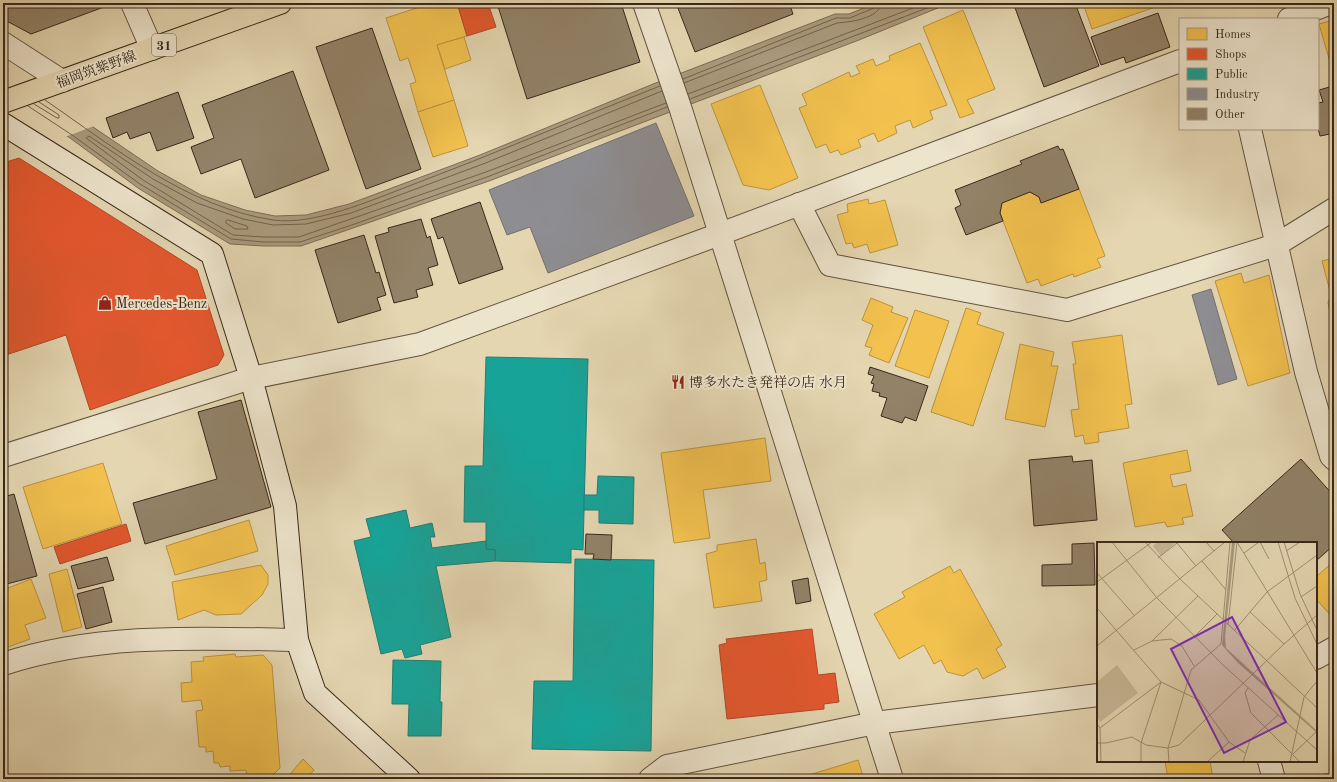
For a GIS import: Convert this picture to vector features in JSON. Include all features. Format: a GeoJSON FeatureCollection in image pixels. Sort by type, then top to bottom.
{"type":"FeatureCollection","features":[{"type":"Feature","properties":{"kind":"main road","name":"福岡筑紫野線"},"geometry":{"type":"LineString","coordinates":[[4,102],[280,3]]}},
{"type":"Feature","properties":{"kind":"street"},"geometry":{"type":"LineString","coordinates":[[132,3],[152,49]]}},
{"type":"Feature","properties":{"kind":"street"},"geometry":{"type":"LineString","coordinates":[[644,3],[671,78],[892,779]]}},
{"type":"Feature","properties":{"kind":"street"},"geometry":{"type":"LineString","coordinates":[[1292,18],[1331,3]]}},
{"type":"Feature","properties":{"kind":"street"},"geometry":{"type":"LineString","coordinates":[[3,43],[54,84]]}},
{"type":"Feature","properties":{"kind":"street"},"geometry":{"type":"LineString","coordinates":[[3,456],[251,378],[420,344],[720,234],[1179,61]]}},
{"type":"Feature","properties":{"kind":"street"},"geometry":{"type":"LineString","coordinates":[[3,124],[212,254],[251,378],[285,506],[296,640],[315,693],[409,779]]}},
{"type":"Feature","properties":{"kind":"street"},"geometry":{"type":"LineString","coordinates":[[1250,130],[1306,372],[1331,456],[1334,460]]}},
{"type":"Feature","properties":{"kind":"street"},"geometry":{"type":"LineString","coordinates":[[799,204],[830,265],[1067,310],[1276,244],[1334,209]]}},
{"type":"Feature","properties":{"kind":"street"},"geometry":{"type":"LineString","coordinates":[[3,664],[32,655],[112,642],[194,638],[296,640]]}},
{"type":"Feature","properties":{"kind":"street"},"geometry":{"type":"LineString","coordinates":[[1317,658],[1322,657],[1334,648]]}},
{"type":"Feature","properties":{"kind":"street"},"geometry":{"type":"LineString","coordinates":[[650,779],[667,766],[875,723],[1097,695]]}},
{"type":"Feature","properties":{"kind":"street"},"geometry":{"type":"LineString","coordinates":[[1269,762],[1274,779]]}},
{"type":"Feature","properties":{"kind":"water"},"geometry":{"type":"Polygon","coordinates":[[[876,3],[950,3],[859,40],[489,181],[301,246],[230,244],[138,188],[70,138],[3,94],[3,66],[158,171],[201,195],[245,210],[275,216],[306,215],[349,204],[480,155],[658,82],[835,14],[849,14],[876,3]]]}},
{"type":"Feature","properties":{"kind":"pier"},"geometry":{"type":"Polygon","coordinates":[[[3,64],[94,126],[65,137],[3,96],[3,64]]]}},
{"type":"Feature","properties":{"kind":"building: Homes"},"geometry":{"type":"Polygon","coordinates":[[[432,3],[457,3],[467,36],[437,45],[454,100],[418,112],[410,84],[416,82],[408,58],[400,61],[386,18],[432,3]]]}},
{"type":"Feature","properties":{"kind":"building: Homes"},"geometry":{"type":"Polygon","coordinates":[[[1083,3],[1160,3],[1161,5],[1092,29],[1083,3]]]}},
{"type":"Feature","properties":{"kind":"building: Homes"},"geometry":{"type":"Polygon","coordinates":[[[963,10],[995,89],[967,100],[974,113],[960,118],[923,27],[963,10]]]}},
{"type":"Feature","properties":{"kind":"building: Homes"},"geometry":{"type":"Polygon","coordinates":[[[1334,14],[1334,61],[1330,62],[1319,24],[1333,20],[1334,14]]]}},
{"type":"Feature","properties":{"kind":"building: Homes"},"geometry":{"type":"Polygon","coordinates":[[[464,37],[471,60],[445,69],[437,45],[464,37]]]}},
{"type":"Feature","properties":{"kind":"building: Homes"},"geometry":{"type":"Polygon","coordinates":[[[920,43],[947,105],[930,111],[933,119],[913,128],[910,120],[895,126],[897,133],[878,142],[874,133],[858,140],[861,147],[841,155],[838,150],[830,153],[826,144],[816,148],[799,108],[807,105],[802,94],[849,72],[851,77],[860,73],[856,66],[873,59],[876,66],[890,60],[889,56],[920,43]]]}},
{"type":"Feature","properties":{"kind":"building: Homes"},"geometry":{"type":"Polygon","coordinates":[[[760,85],[798,178],[769,190],[743,185],[711,104],[760,85]]]}},
{"type":"Feature","properties":{"kind":"building: Homes"},"geometry":{"type":"Polygon","coordinates":[[[454,100],[468,146],[433,157],[418,112],[454,100]]]}},
{"type":"Feature","properties":{"kind":"building: Homes"},"geometry":{"type":"Polygon","coordinates":[[[1079,189],[1105,256],[1097,259],[1101,267],[1074,277],[1073,274],[1041,286],[1038,279],[1027,283],[1000,213],[1002,203],[1030,192],[1039,197],[1041,203],[1079,189]]]}},
{"type":"Feature","properties":{"kind":"building: Homes"},"geometry":{"type":"Polygon","coordinates":[[[868,199],[869,204],[885,200],[898,245],[870,253],[867,244],[854,248],[852,243],[846,244],[837,215],[848,212],[847,204],[868,199]]]}},
{"type":"Feature","properties":{"kind":"building: Homes"},"geometry":{"type":"Polygon","coordinates":[[[1334,258],[1334,318],[1329,309],[1328,302],[1331,295],[1322,261],[1334,258]]]}},
{"type":"Feature","properties":{"kind":"building: Homes"},"geometry":{"type":"Polygon","coordinates":[[[1241,273],[1244,283],[1269,275],[1290,373],[1248,386],[1215,281],[1241,273]]]}},
{"type":"Feature","properties":{"kind":"building: Homes"},"geometry":{"type":"Polygon","coordinates":[[[871,298],[893,307],[891,312],[908,318],[889,363],[869,355],[872,348],[865,346],[873,325],[862,320],[871,298]]]}},
{"type":"Feature","properties":{"kind":"building: Homes"},"geometry":{"type":"Polygon","coordinates":[[[966,308],[981,313],[977,324],[1004,333],[973,426],[931,412],[966,308]]]}},
{"type":"Feature","properties":{"kind":"building: Homes"},"geometry":{"type":"Polygon","coordinates":[[[915,310],[949,321],[929,378],[895,366],[915,310]]]}},
{"type":"Feature","properties":{"kind":"building: Homes"},"geometry":{"type":"Polygon","coordinates":[[[1122,335],[1132,404],[1125,405],[1129,428],[1098,433],[1099,442],[1085,444],[1083,435],[1075,437],[1071,410],[1079,409],[1073,364],[1076,364],[1072,342],[1122,335]]]}},
{"type":"Feature","properties":{"kind":"building: Homes"},"geometry":{"type":"Polygon","coordinates":[[[1020,344],[1054,352],[1051,366],[1058,366],[1045,427],[1005,419],[1020,344]]]}},
{"type":"Feature","properties":{"kind":"building: Homes"},"geometry":{"type":"Polygon","coordinates":[[[765,438],[771,481],[703,490],[710,538],[674,543],[661,453],[765,438]]]}},
{"type":"Feature","properties":{"kind":"building: Homes"},"geometry":{"type":"Polygon","coordinates":[[[1187,450],[1191,471],[1170,475],[1173,487],[1186,484],[1193,516],[1182,518],[1184,524],[1167,527],[1165,522],[1135,527],[1123,463],[1187,450]]]}},
{"type":"Feature","properties":{"kind":"building: Homes"},"geometry":{"type":"Polygon","coordinates":[[[103,463],[122,524],[43,549],[23,487],[103,463]]]}},
{"type":"Feature","properties":{"kind":"building: Homes"},"geometry":{"type":"Polygon","coordinates":[[[249,520],[258,551],[175,575],[166,546],[249,520]]]}},
{"type":"Feature","properties":{"kind":"building: Homes"},"geometry":{"type":"Polygon","coordinates":[[[756,539],[760,564],[765,562],[767,580],[759,582],[762,601],[714,608],[706,554],[717,551],[717,545],[756,539]]]}},
{"type":"Feature","properties":{"kind":"building: Homes"},"geometry":{"type":"Polygon","coordinates":[[[1334,561],[1334,619],[1317,600],[1317,576],[1334,561]]]}},
{"type":"Feature","properties":{"kind":"building: Homes"},"geometry":{"type":"Polygon","coordinates":[[[261,565],[268,575],[268,584],[262,595],[241,614],[216,615],[204,610],[178,620],[172,582],[261,565]]]}},
{"type":"Feature","properties":{"kind":"building: Homes"},"geometry":{"type":"Polygon","coordinates":[[[950,566],[954,573],[960,569],[1002,645],[996,649],[1006,667],[983,679],[977,668],[963,676],[947,672],[941,660],[934,664],[924,645],[899,659],[874,614],[905,597],[902,592],[950,566]]]}},
{"type":"Feature","properties":{"kind":"building: Homes"},"geometry":{"type":"Polygon","coordinates":[[[67,569],[82,627],[63,632],[49,574],[67,569]]]}},
{"type":"Feature","properties":{"kind":"building: Homes"},"geometry":{"type":"Polygon","coordinates":[[[31,579],[46,618],[25,625],[30,639],[8,647],[3,635],[3,590],[31,579]]]}},
{"type":"Feature","properties":{"kind":"building: Homes"},"geometry":{"type":"Polygon","coordinates":[[[235,654],[236,657],[263,655],[272,665],[280,768],[273,775],[247,777],[246,770],[230,771],[230,766],[220,767],[219,763],[214,763],[213,751],[206,752],[206,747],[199,747],[196,711],[203,710],[201,700],[182,702],[181,683],[192,682],[191,662],[204,661],[203,657],[235,654]]]}},
{"type":"Feature","properties":{"kind":"building: Homes"},"geometry":{"type":"Polygon","coordinates":[[[303,759],[314,770],[306,779],[286,779],[303,759]]]}},
{"type":"Feature","properties":{"kind":"building: Homes"},"geometry":{"type":"Polygon","coordinates":[[[858,760],[864,779],[796,779],[858,760]]]}},
{"type":"Feature","properties":{"kind":"building: Homes"},"geometry":{"type":"Polygon","coordinates":[[[1165,762],[1210,762],[1213,779],[1168,779],[1165,762]]]}},
{"type":"Feature","properties":{"kind":"building: Homes"},"geometry":{"type":"Polygon","coordinates":[[[1334,772],[1334,779],[1315,779],[1315,776],[1334,772]]]}},
{"type":"Feature","properties":{"kind":"building: Shops"},"geometry":{"type":"Polygon","coordinates":[[[457,3],[488,3],[496,27],[467,36],[457,3]]]}},
{"type":"Feature","properties":{"kind":"building: Shops","name":"Mercedes-Benz"},"geometry":{"type":"Polygon","coordinates":[[[19,158],[197,270],[224,355],[218,365],[90,410],[66,335],[3,356],[3,163],[19,158]]]}},
{"type":"Feature","properties":{"kind":"building: Shops"},"geometry":{"type":"Polygon","coordinates":[[[126,524],[131,541],[60,564],[54,547],[126,524]]]}},
{"type":"Feature","properties":{"kind":"building: Shops"},"geometry":{"type":"Polygon","coordinates":[[[812,629],[818,675],[835,673],[839,702],[824,704],[824,709],[727,719],[719,645],[727,643],[726,639],[812,629]]]}},
{"type":"Feature","properties":{"kind":"building: Public"},"geometry":{"type":"Polygon","coordinates":[[[486,357],[588,359],[583,550],[571,549],[571,563],[495,561],[495,550],[486,549],[486,522],[464,522],[465,466],[483,466],[486,357]]]}},
{"type":"Feature","properties":{"kind":"building: Public"},"geometry":{"type":"Polygon","coordinates":[[[598,476],[634,477],[633,524],[599,523],[599,510],[584,510],[584,495],[597,495],[598,476]]]}},
{"type":"Feature","properties":{"kind":"building: Public"},"geometry":{"type":"Polygon","coordinates":[[[406,510],[410,528],[432,523],[435,537],[430,537],[432,548],[486,541],[486,549],[495,550],[495,561],[436,566],[451,637],[420,645],[422,654],[405,658],[402,649],[381,654],[354,541],[371,537],[366,519],[406,510]]]}},
{"type":"Feature","properties":{"kind":"building: Public"},"geometry":{"type":"Polygon","coordinates":[[[575,559],[654,560],[651,751],[532,749],[534,681],[573,681],[575,559]]]}},
{"type":"Feature","properties":{"kind":"building: Public"},"geometry":{"type":"Polygon","coordinates":[[[393,660],[441,661],[441,736],[408,736],[409,704],[392,704],[393,660]]]}},
{"type":"Feature","properties":{"kind":"building: Public"},"geometry":{"type":"Polygon","coordinates":[[[992,775],[993,779],[971,779],[992,775]]]}},
{"type":"Feature","properties":{"kind":"building: Industry"},"geometry":{"type":"Polygon","coordinates":[[[656,123],[694,216],[548,273],[530,227],[507,235],[489,190],[656,123]]]}},
{"type":"Feature","properties":{"kind":"building: Industry"},"geometry":{"type":"Polygon","coordinates":[[[1211,289],[1237,379],[1218,385],[1192,295],[1211,289]]]}},
{"type":"Feature","properties":{"kind":"building: Other"},"geometry":{"type":"Polygon","coordinates":[[[3,3],[112,4],[31,34],[3,19],[3,3]]]}},
{"type":"Feature","properties":{"kind":"building: Other"},"geometry":{"type":"Polygon","coordinates":[[[497,3],[621,3],[640,62],[527,99],[497,3]]]}},
{"type":"Feature","properties":{"kind":"building: Other"},"geometry":{"type":"Polygon","coordinates":[[[676,3],[789,3],[793,14],[695,52],[676,3]]]}},
{"type":"Feature","properties":{"kind":"building: Other"},"geometry":{"type":"Polygon","coordinates":[[[1019,3],[1075,3],[1099,66],[1044,87],[1014,5],[1019,3]]]}},
{"type":"Feature","properties":{"kind":"building: Other"},"geometry":{"type":"Polygon","coordinates":[[[1158,13],[1170,47],[1126,63],[1124,57],[1101,65],[1091,37],[1158,13]]]}},
{"type":"Feature","properties":{"kind":"building: Other"},"geometry":{"type":"Polygon","coordinates":[[[372,28],[421,169],[366,189],[316,47],[372,28]]]}},
{"type":"Feature","properties":{"kind":"building: Other"},"geometry":{"type":"Polygon","coordinates":[[[293,71],[329,170],[255,198],[241,159],[201,174],[191,147],[214,138],[202,105],[293,71]]]}},
{"type":"Feature","properties":{"kind":"building: Other"},"geometry":{"type":"Polygon","coordinates":[[[1334,82],[1334,145],[1330,134],[1320,136],[1318,130],[1319,103],[1323,102],[1319,90],[1333,86],[1332,83],[1334,82]]]}},
{"type":"Feature","properties":{"kind":"building: Other"},"geometry":{"type":"Polygon","coordinates":[[[178,92],[194,138],[157,151],[150,132],[130,139],[127,132],[113,138],[106,118],[178,92]]]}},
{"type":"Feature","properties":{"kind":"building: Other"},"geometry":{"type":"Polygon","coordinates":[[[1058,146],[1060,150],[1063,149],[1079,189],[1041,203],[1039,197],[1030,192],[1002,203],[1000,213],[1003,221],[966,235],[955,208],[961,205],[955,190],[1022,164],[1020,161],[1058,146]]]}},
{"type":"Feature","properties":{"kind":"building: Other"},"geometry":{"type":"Polygon","coordinates":[[[480,202],[503,269],[459,284],[443,237],[438,239],[431,219],[480,202]]]}},
{"type":"Feature","properties":{"kind":"building: Other"},"geometry":{"type":"Polygon","coordinates":[[[421,219],[427,238],[430,236],[438,265],[428,268],[433,285],[416,290],[418,297],[394,303],[375,236],[389,232],[388,228],[421,219]]]}},
{"type":"Feature","properties":{"kind":"building: Other"},"geometry":{"type":"Polygon","coordinates":[[[364,235],[376,273],[379,272],[386,295],[377,298],[381,310],[338,323],[315,250],[364,235]]]}},
{"type":"Feature","properties":{"kind":"building: Other"},"geometry":{"type":"Polygon","coordinates":[[[870,367],[928,386],[916,421],[905,417],[902,423],[881,416],[887,398],[879,396],[880,393],[872,391],[874,384],[871,383],[874,376],[868,374],[870,367]]]}},
{"type":"Feature","properties":{"kind":"building: Other"},"geometry":{"type":"Polygon","coordinates":[[[241,400],[271,507],[145,544],[133,503],[217,479],[198,412],[241,400]]]}},
{"type":"Feature","properties":{"kind":"building: Other"},"geometry":{"type":"Polygon","coordinates":[[[1072,456],[1073,462],[1092,460],[1097,520],[1034,526],[1029,460],[1072,456]]]}},
{"type":"Feature","properties":{"kind":"building: Other"},"geometry":{"type":"Polygon","coordinates":[[[1301,459],[1334,496],[1334,545],[1317,560],[1317,542],[1233,542],[1222,530],[1301,459]]]}},
{"type":"Feature","properties":{"kind":"building: Other"},"geometry":{"type":"Polygon","coordinates":[[[14,494],[37,576],[3,585],[3,497],[14,494]]]}},
{"type":"Feature","properties":{"kind":"building: Other"},"geometry":{"type":"Polygon","coordinates":[[[586,534],[612,535],[611,560],[593,559],[594,554],[585,554],[586,534]]]}},
{"type":"Feature","properties":{"kind":"building: Other"},"geometry":{"type":"Polygon","coordinates":[[[1094,543],[1095,585],[1042,586],[1042,565],[1072,564],[1072,544],[1094,543]]]}},
{"type":"Feature","properties":{"kind":"building: Other"},"geometry":{"type":"Polygon","coordinates":[[[107,557],[114,580],[78,589],[71,566],[107,557]]]}},
{"type":"Feature","properties":{"kind":"building: Other"},"geometry":{"type":"Polygon","coordinates":[[[808,578],[811,601],[796,604],[792,581],[808,578]]]}},
{"type":"Feature","properties":{"kind":"building: Other"},"geometry":{"type":"Polygon","coordinates":[[[103,587],[112,622],[86,629],[77,594],[103,587]]]}},
{"type":"Feature","properties":{"kind":"place","name":"Mercedes-Benz"},"geometry":{"type":"Point","coordinates":[105,303]}},
{"type":"Feature","properties":{"kind":"place","name":"博多水たき発祥の店 水月"},"geometry":{"type":"Point","coordinates":[678,382]}}]}
